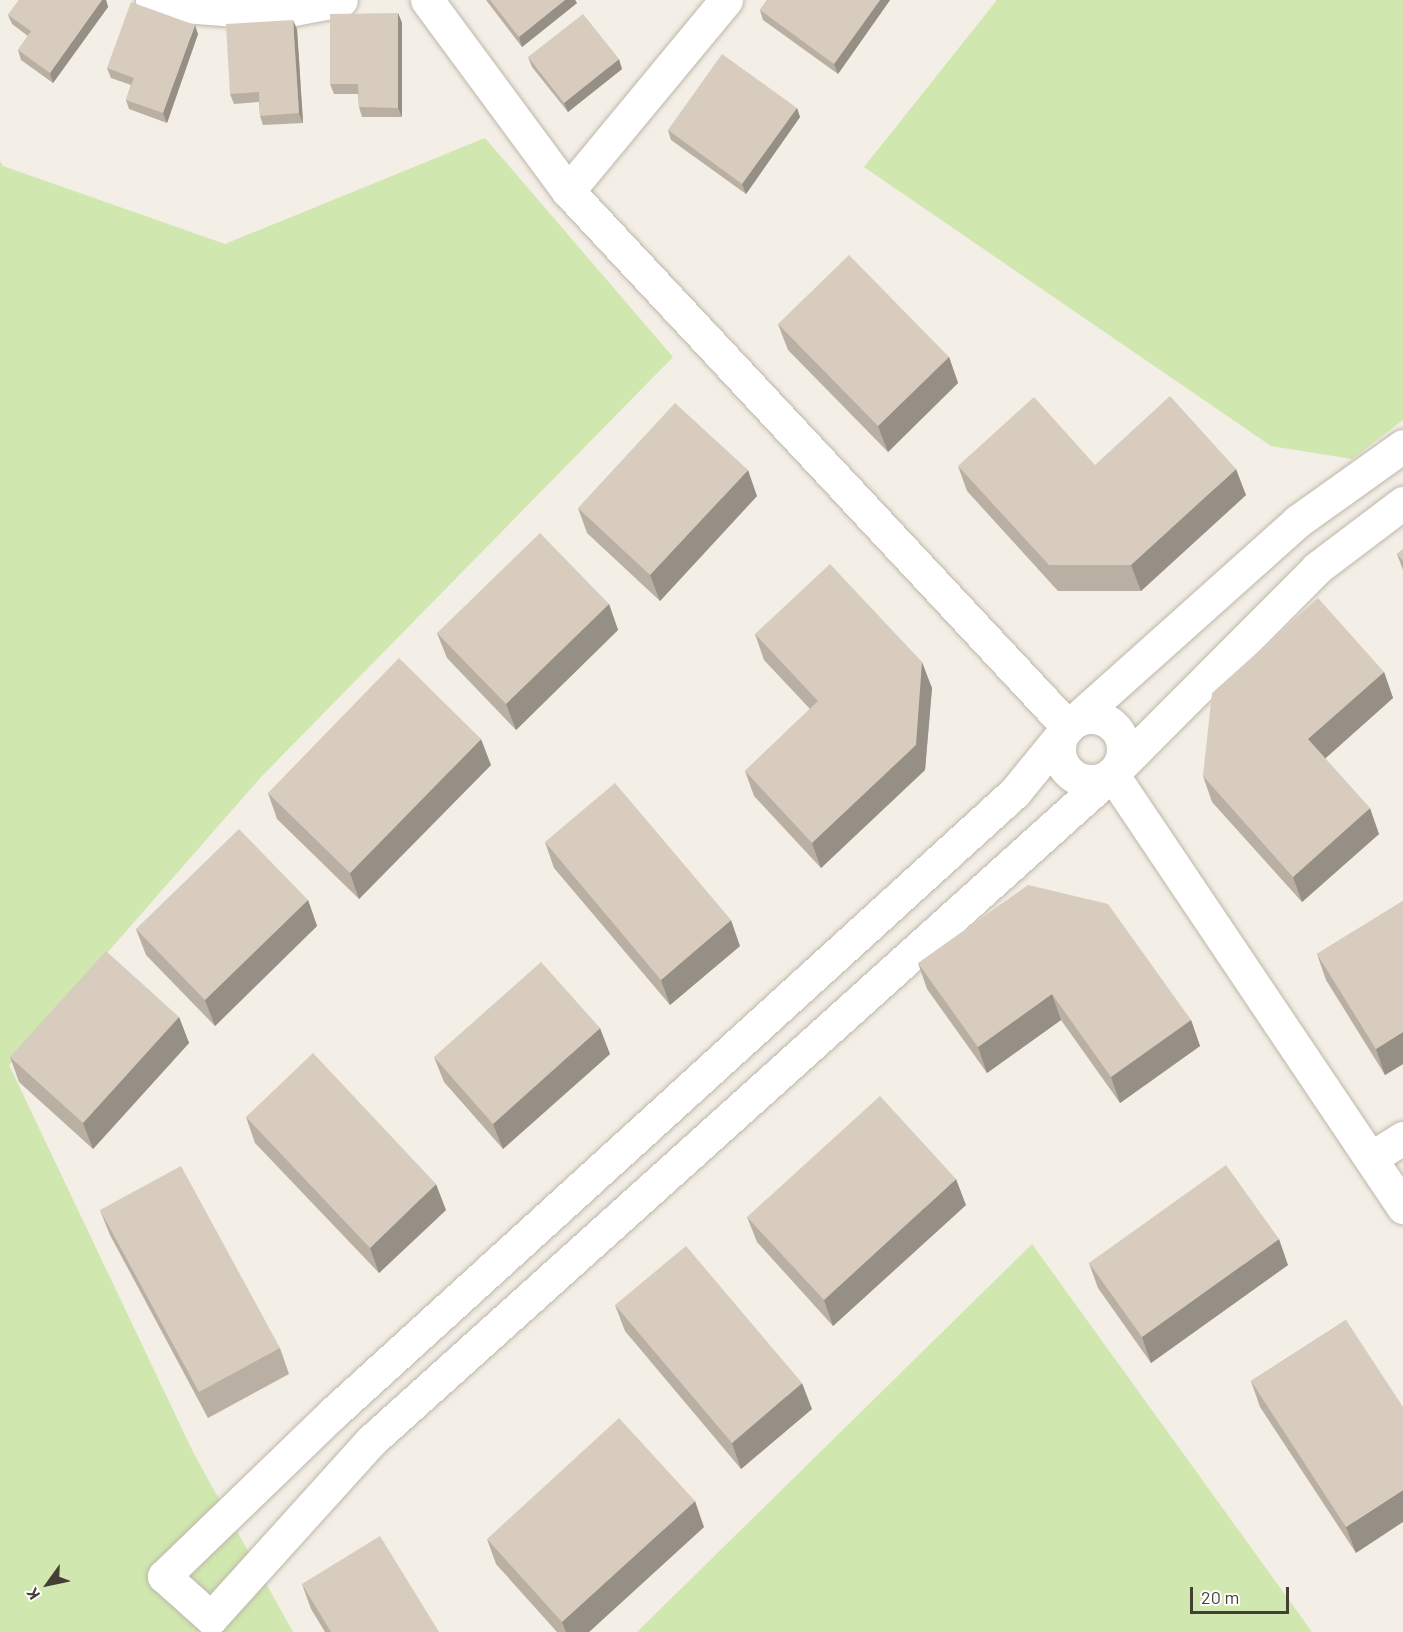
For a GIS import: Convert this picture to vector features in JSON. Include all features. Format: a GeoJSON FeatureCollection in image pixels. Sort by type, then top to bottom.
{"type":"FeatureCollection","features":[{"type":"Feature","properties":{"kind":"street"},"geometry":{"type":"LineString","coordinates":[[152,0],[157,4],[273,13],[341,0]]}},
{"type":"Feature","properties":{"kind":"street"},"geometry":{"type":"LineString","coordinates":[[427,0],[568,191],[1068,727]]}},
{"type":"Feature","properties":{"kind":"street"},"geometry":{"type":"LineString","coordinates":[[568,191],[726,0]]}},
{"type":"Feature","properties":{"kind":"street"},"geometry":{"type":"LineString","coordinates":[[1403,446],[1298,521],[1068,727],[1015,792],[333,1413],[164,1576],[211,1618],[372,1440],[1112,774],[1317,568],[1403,503]]}},
{"type":"Feature","properties":{"kind":"street"},"geometry":{"type":"LineString","coordinates":[[1084,718],[1111,724],[1123,749],[1118,767],[1112,774],[1102,780],[1081,780],[1064,767],[1058,746],[1068,727],[1084,718]]}},
{"type":"Feature","properties":{"kind":"street"},"geometry":{"type":"LineString","coordinates":[[1112,774],[1403,1208]]}},
{"type":"Feature","properties":{"kind":"street"},"geometry":{"type":"LineString","coordinates":[[1371,1158],[1403,1138]]}},
{"type":"Feature","properties":{"kind":"green space"},"geometry":{"type":"Polygon","coordinates":[[[997,0],[1403,0],[1403,420],[1352,459],[1271,446],[864,167],[997,0]]]}},
{"type":"Feature","properties":{"kind":"green space"},"geometry":{"type":"Polygon","coordinates":[[[485,138],[673,357],[262,776],[9,1065],[194,1454],[293,1632],[0,1632],[0,161],[3,166],[225,244],[485,138]]]}},
{"type":"Feature","properties":{"kind":"green space"},"geometry":{"type":"Polygon","coordinates":[[[1032,1244],[1312,1632],[637,1632],[1032,1244]]]}},
{"type":"Feature","properties":{"kind":"building"},"geometry":{"type":"Polygon","coordinates":[[[19,0],[102,0],[50,73],[18,50],[31,31],[8,15],[19,0]]]}},
{"type":"Feature","properties":{"kind":"building"},"geometry":{"type":"Polygon","coordinates":[[[490,0],[565,0],[519,37],[490,0]]]}},
{"type":"Feature","properties":{"kind":"building"},"geometry":{"type":"Polygon","coordinates":[[[767,0],[880,0],[834,64],[760,10],[767,0]]]}},
{"type":"Feature","properties":{"kind":"building"},"geometry":{"type":"Polygon","coordinates":[[[131,2],[195,25],[163,113],[126,100],[134,78],[107,68],[131,2]]]}},
{"type":"Feature","properties":{"kind":"building"},"geometry":{"type":"Polygon","coordinates":[[[398,13],[398,108],[359,107],[358,84],[330,84],[330,14],[398,13]]]}},
{"type":"Feature","properties":{"kind":"building"},"geometry":{"type":"Polygon","coordinates":[[[583,14],[619,59],[564,103],[528,57],[583,14]]]}},
{"type":"Feature","properties":{"kind":"building"},"geometry":{"type":"Polygon","coordinates":[[[293,20],[299,113],[260,116],[259,92],[230,94],[226,24],[293,20]]]}},
{"type":"Feature","properties":{"kind":"building"},"geometry":{"type":"Polygon","coordinates":[[[722,54],[797,108],[742,184],[668,130],[722,54]]]}},
{"type":"Feature","properties":{"kind":"building"},"geometry":{"type":"Polygon","coordinates":[[[849,255],[949,357],[878,426],[778,324],[849,255]]]}},
{"type":"Feature","properties":{"kind":"building"},"geometry":{"type":"Polygon","coordinates":[[[1170,396],[1236,469],[1131,565],[1049,565],[958,466],[1034,397],[1095,465],[1170,396]]]}},
{"type":"Feature","properties":{"kind":"building"},"geometry":{"type":"Polygon","coordinates":[[[675,403],[748,470],[650,575],[578,508],[675,403]]]}},
{"type":"Feature","properties":{"kind":"building"},"geometry":{"type":"Polygon","coordinates":[[[540,533],[609,604],[506,704],[437,633],[540,533]]]}},
{"type":"Feature","properties":{"kind":"building"},"geometry":{"type":"Polygon","coordinates":[[[1403,549],[1403,561],[1397,554],[1403,549]]]}},
{"type":"Feature","properties":{"kind":"building"},"geometry":{"type":"Polygon","coordinates":[[[830,564],[922,662],[916,745],[812,843],[745,771],[818,701],[755,634],[830,564]]]}},
{"type":"Feature","properties":{"kind":"building"},"geometry":{"type":"Polygon","coordinates":[[[1318,598],[1384,672],[1308,739],[1370,808],[1293,877],[1203,776],[1212,693],[1318,598]]]}},
{"type":"Feature","properties":{"kind":"building"},"geometry":{"type":"Polygon","coordinates":[[[399,658],[481,739],[350,873],[268,793],[399,658]]]}},
{"type":"Feature","properties":{"kind":"building"},"geometry":{"type":"Polygon","coordinates":[[[615,783],[731,920],[661,980],[545,842],[615,783]]]}},
{"type":"Feature","properties":{"kind":"building"},"geometry":{"type":"Polygon","coordinates":[[[239,829],[308,900],[205,1000],[136,929],[239,829]]]}},
{"type":"Feature","properties":{"kind":"building"},"geometry":{"type":"Polygon","coordinates":[[[1028,885],[1108,904],[1191,1020],[1111,1077],[1052,994],[978,1047],[918,963],[1028,885]]]}},
{"type":"Feature","properties":{"kind":"building"},"geometry":{"type":"Polygon","coordinates":[[[1403,901],[1403,1032],[1376,1049],[1317,954],[1403,901]]]}},
{"type":"Feature","properties":{"kind":"building"},"geometry":{"type":"Polygon","coordinates":[[[106,951],[179,1017],[83,1123],[10,1057],[106,951]]]}},
{"type":"Feature","properties":{"kind":"building"},"geometry":{"type":"Polygon","coordinates":[[[541,962],[600,1028],[493,1124],[434,1057],[541,962]]]}},
{"type":"Feature","properties":{"kind":"building"},"geometry":{"type":"Polygon","coordinates":[[[313,1053],[436,1184],[370,1248],[246,1117],[313,1053]]]}},
{"type":"Feature","properties":{"kind":"building"},"geometry":{"type":"Polygon","coordinates":[[[880,1096],[956,1179],[824,1300],[747,1217],[880,1096]]]}},
{"type":"Feature","properties":{"kind":"building"},"geometry":{"type":"Polygon","coordinates":[[[1226,1165],[1279,1239],[1142,1337],[1089,1263],[1226,1165]]]}},
{"type":"Feature","properties":{"kind":"building"},"geometry":{"type":"Polygon","coordinates":[[[181,1166],[280,1348],[199,1392],[100,1210],[181,1166]]]}},
{"type":"Feature","properties":{"kind":"building"},"geometry":{"type":"Polygon","coordinates":[[[686,1246],[802,1383],[732,1443],[615,1305],[686,1246]]]}},
{"type":"Feature","properties":{"kind":"building"},"geometry":{"type":"Polygon","coordinates":[[[1346,1320],[1403,1407],[1403,1490],[1346,1527],[1251,1381],[1346,1320]]]}},
{"type":"Feature","properties":{"kind":"building"},"geometry":{"type":"Polygon","coordinates":[[[619,1418],[695,1501],[562,1622],[487,1539],[619,1418]]]}},
{"type":"Feature","properties":{"kind":"building"},"geometry":{"type":"Polygon","coordinates":[[[380,1536],[439,1632],[331,1632],[302,1584],[380,1536]]]}}]}
